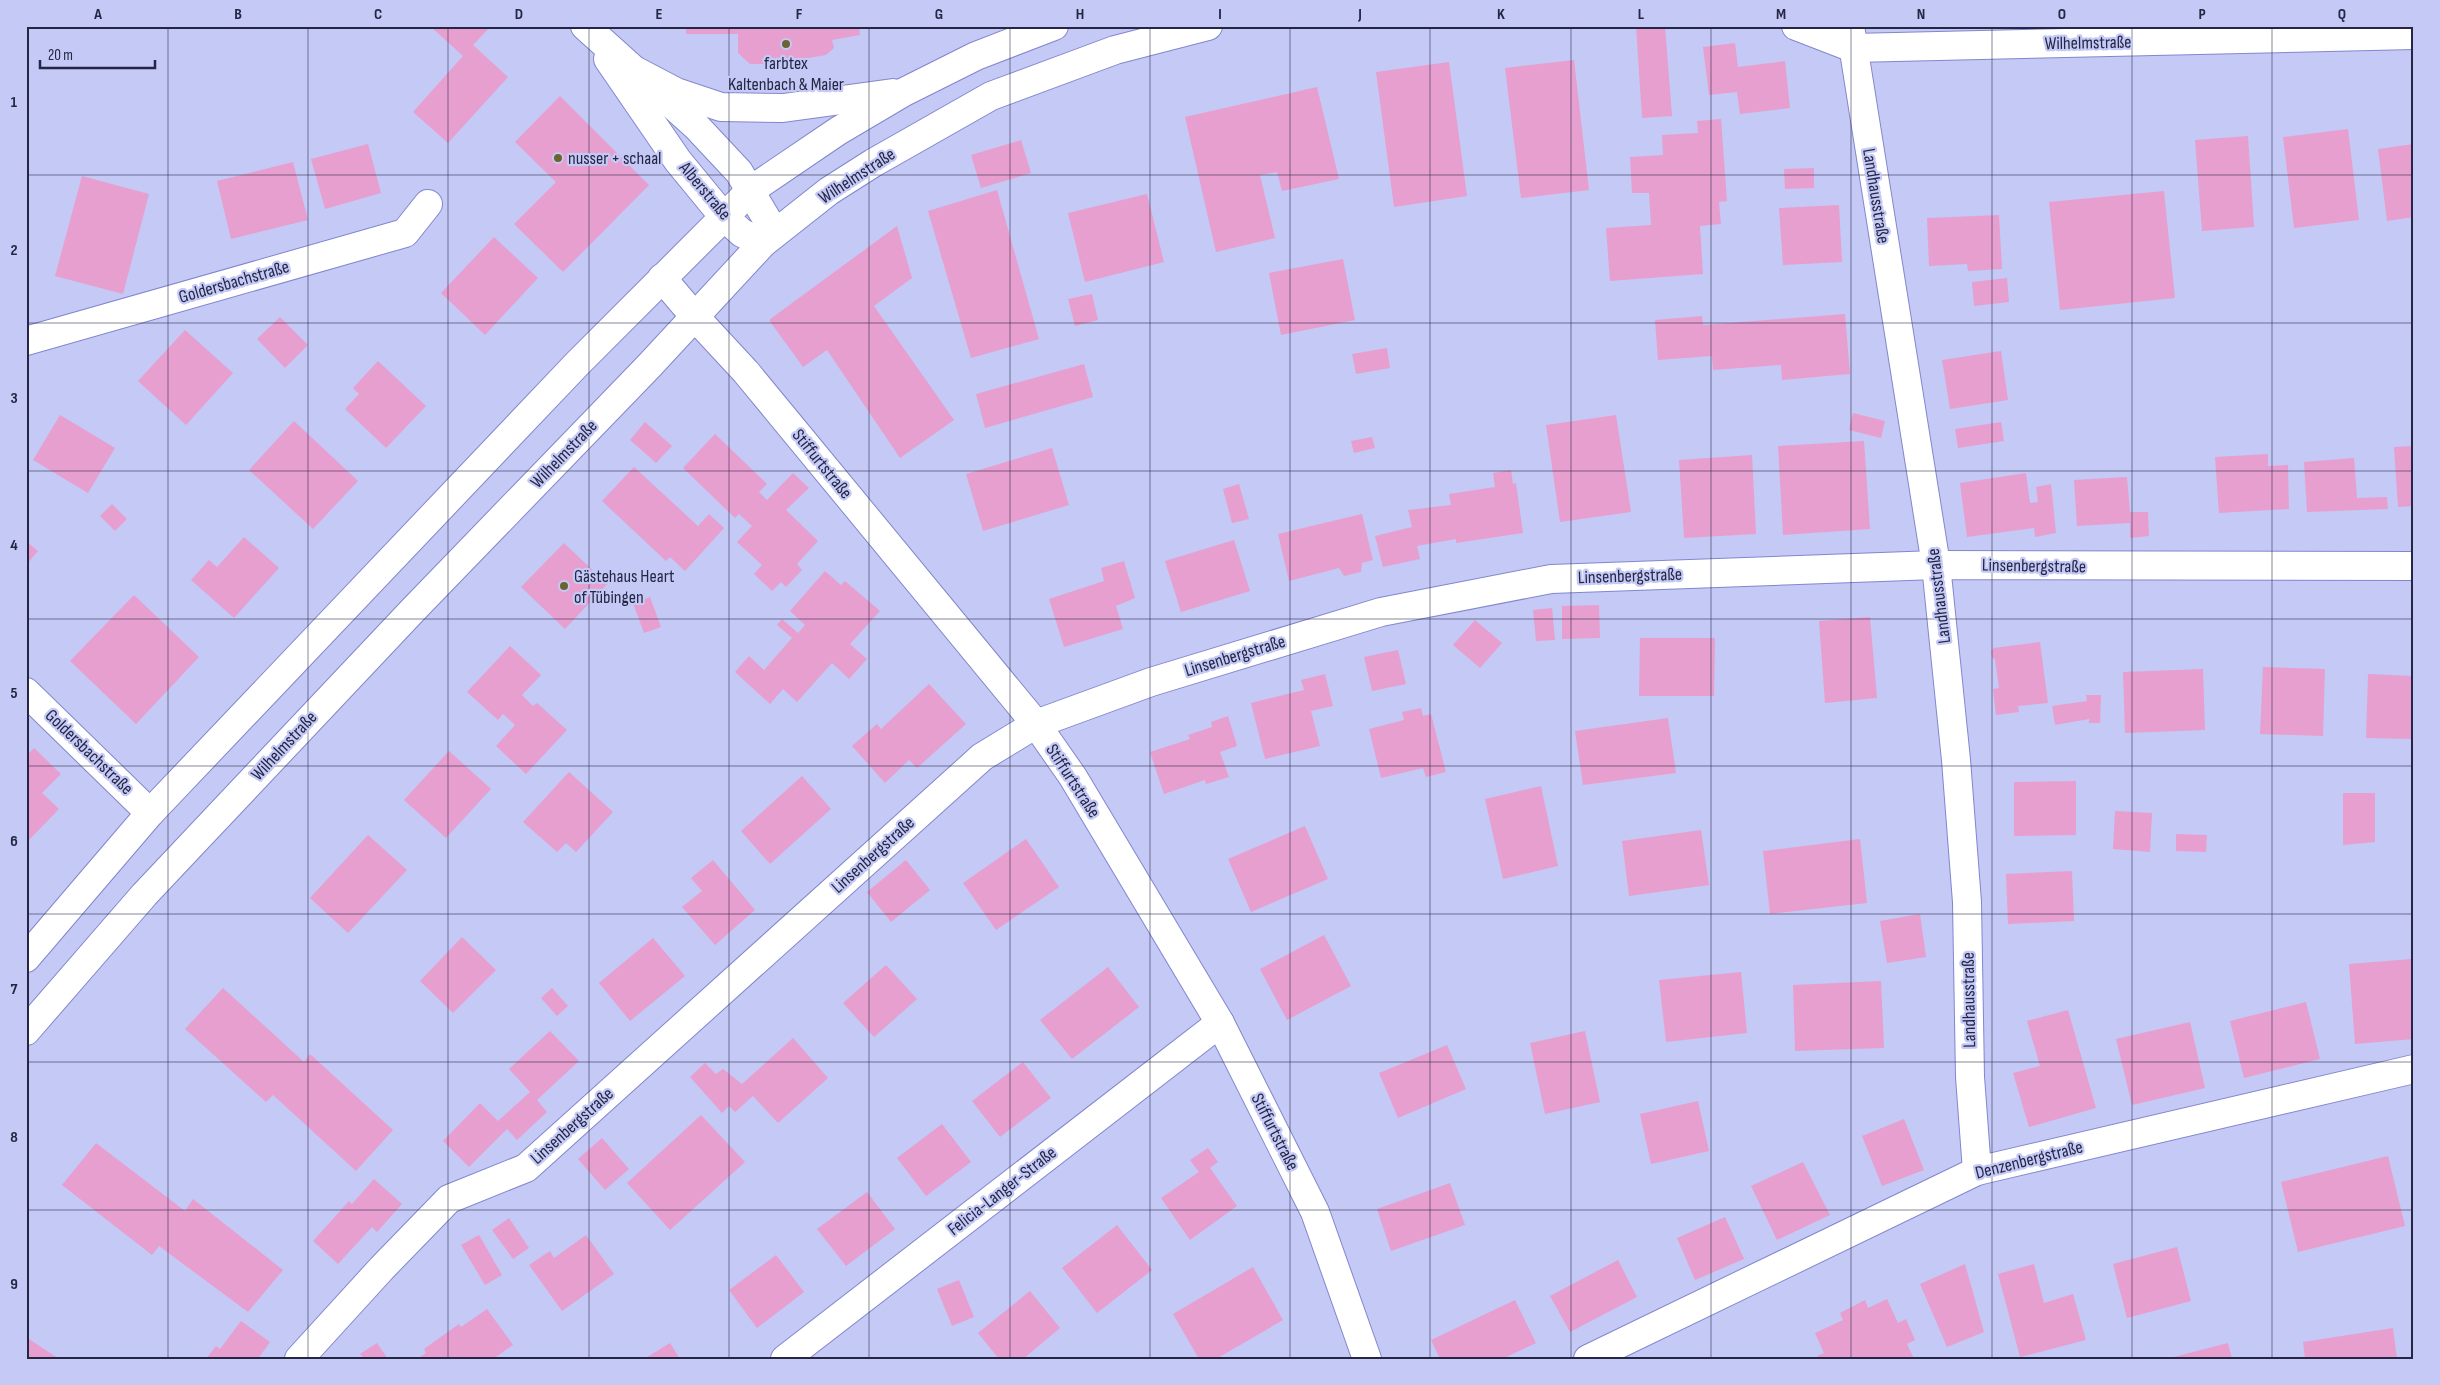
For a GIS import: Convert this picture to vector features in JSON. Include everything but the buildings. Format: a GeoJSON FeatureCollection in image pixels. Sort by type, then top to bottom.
{"type":"FeatureCollection","features":[{"type":"Feature","properties":{"kind":"street"},"geometry":{"type":"LineString","coordinates":[[26,958],[150,813],[577,364],[751,190],[838,131],[904,92],[976,56],[1054,26]]}},
{"type":"Feature","properties":{"kind":"street","name":"Wilhelmstraße"},"geometry":{"type":"LineString","coordinates":[[26,1032],[187,850],[769,238],[829,191],[873,163],[991,96],[1115,50],[1208,26]]}},
{"type":"Feature","properties":{"kind":"street","name":"Wilhelmstraße"},"geometry":{"type":"LineString","coordinates":[[1796,26],[1851,37],[2414,35]]}},
{"type":"Feature","properties":{"kind":"street","name":"Alberstraße"},"geometry":{"type":"LineString","coordinates":[[587,28],[636,71],[726,157],[739,172],[751,190],[769,238]]}},
{"type":"Feature","properties":{"kind":"street","name":"Alberstraße"},"geometry":{"type":"LineString","coordinates":[[587,28],[635,101],[678,161],[724,217],[742,233],[769,238]]}},
{"type":"Feature","properties":{"kind":"street","name":"Landhausstraße"},"geometry":{"type":"LineString","coordinates":[[1851,37],[1936,564],[1956,760],[1967,902],[1970,1078],[1977,1171]]}},
{"type":"Feature","properties":{"kind":"street"},"geometry":{"type":"LineString","coordinates":[[636,71],[676,92],[721,107],[783,108],[904,92]]}},
{"type":"Feature","properties":{"kind":"street","name":"Goldersbachstraße"},"geometry":{"type":"LineString","coordinates":[[26,341],[405,233],[428,204]]}},
{"type":"Feature","properties":{"kind":"street","name":"Stiffurtstraße"},"geometry":{"type":"LineString","coordinates":[[662,278],[746,372],[1036,724],[1073,777],[1220,1023],[1315,1212],[1367,1359]]}},
{"type":"Feature","properties":{"kind":"street","name":"Linsenbergstraße"},"geometry":{"type":"LineString","coordinates":[[298,1359],[449,1199],[526,1168],[982,757],[1036,724],[1151,682],[1381,612],[1551,579],[1936,564],[2414,566]]}},
{"type":"Feature","properties":{"kind":"street","name":"Goldersbachstraße"},"geometry":{"type":"LineString","coordinates":[[26,692],[150,813]]}},
{"type":"Feature","properties":{"kind":"street","name":"Felicia-Langer-Straße"},"geometry":{"type":"LineString","coordinates":[[784,1359],[1220,1023]]}},
{"type":"Feature","properties":{"kind":"street","name":"Denzenbergstraße"},"geometry":{"type":"LineString","coordinates":[[1588,1359],[1977,1171],[2414,1069]]}},
{"type":"Feature","properties":{"kind":"place","name":"farbtex Kaltenbach & Maier"},"geometry":{"type":"Point","coordinates":[786,44]}},
{"type":"Feature","properties":{"kind":"place","name":"nusser + schaal"},"geometry":{"type":"Point","coordinates":[558,158]}},
{"type":"Feature","properties":{"kind":"place","name":"Gästehaus Heart of Tübingen"},"geometry":{"type":"Point","coordinates":[564,586]}}]}
